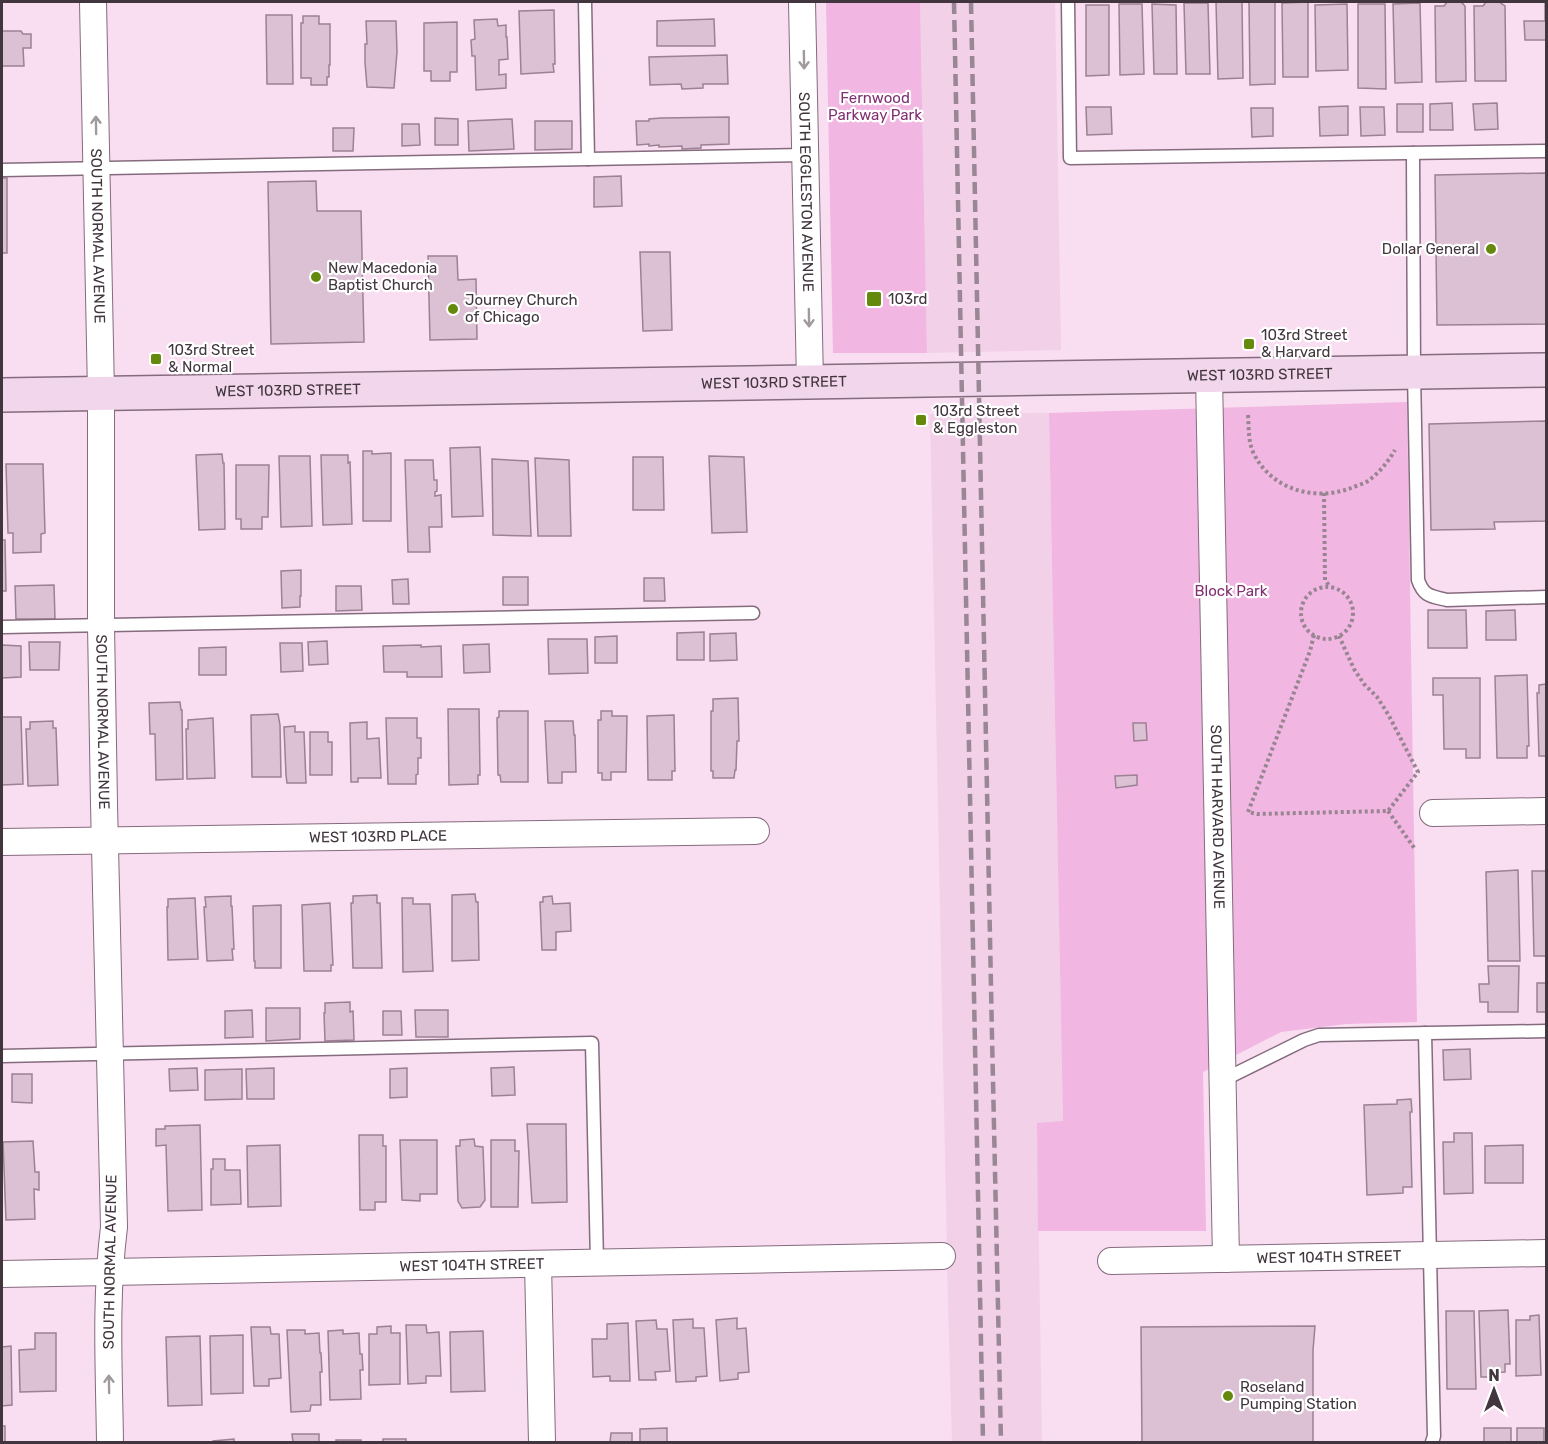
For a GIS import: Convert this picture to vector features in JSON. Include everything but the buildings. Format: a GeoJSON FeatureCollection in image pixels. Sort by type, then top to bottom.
{"type":"FeatureCollection","features":[{"type":"Feature","properties":{"kind":"main road","name":"WEST 103RD STREET"},"geometry":{"type":"LineString","coordinates":[[2,395],[1546,370]]}},
{"type":"Feature","properties":{"kind":"street","name":"SOUTH NORMAL AVENUE"},"geometry":{"type":"LineString","coordinates":[[93,2],[101,393],[101,625],[114,1227],[109,1272],[108,1321],[110,1443]]}},
{"type":"Feature","properties":{"kind":"street","name":"SOUTH EGGLESTON AVENUE"},"geometry":{"type":"LineString","coordinates":[[802,2],[810,382]]}},
{"type":"Feature","properties":{"kind":"street","name":"SOUTH HARVARD AVENUE"},"geometry":{"type":"LineString","coordinates":[[1209,376],[1226,1259]]}},
{"type":"Feature","properties":{"kind":"street"},"geometry":{"type":"LineString","coordinates":[[1433,813],[1546,811]]}},
{"type":"Feature","properties":{"kind":"street","name":"WEST 103RD PLACE"},"geometry":{"type":"LineString","coordinates":[[2,842],[756,831]]}},
{"type":"Feature","properties":{"kind":"street","name":"WEST 104TH STREET"},"geometry":{"type":"LineString","coordinates":[[1112,1261],[1546,1253]]}},
{"type":"Feature","properties":{"kind":"street","name":"WEST 104TH STREET"},"geometry":{"type":"LineString","coordinates":[[2,1274],[942,1256]]}},
{"type":"Feature","properties":{"kind":"street"},"geometry":{"type":"LineString","coordinates":[[538,1264],[542,1443]]}},
{"type":"Feature","properties":{"kind":"lane"},"geometry":{"type":"LineString","coordinates":[[585,2],[588,159]]}},
{"type":"Feature","properties":{"kind":"lane"},"geometry":{"type":"LineString","coordinates":[[1068,2],[1071,158],[1546,151]]}},
{"type":"Feature","properties":{"kind":"lane"},"geometry":{"type":"LineString","coordinates":[[1413,153],[1418,580],[1421,590],[1431,596],[1447,600],[1546,597]]}},
{"type":"Feature","properties":{"kind":"lane"},"geometry":{"type":"LineString","coordinates":[[2,170],[806,155]]}},
{"type":"Feature","properties":{"kind":"lane"},"geometry":{"type":"LineString","coordinates":[[2,627],[753,613]]}},
{"type":"Feature","properties":{"kind":"lane"},"geometry":{"type":"LineString","coordinates":[[1223,1080],[1304,1040],[1319,1035],[1546,1031]]}},
{"type":"Feature","properties":{"kind":"lane"},"geometry":{"type":"LineString","coordinates":[[1425,1033],[1434,1436],[1432,1443]]}},
{"type":"Feature","properties":{"kind":"lane"},"geometry":{"type":"LineString","coordinates":[[2,1056],[592,1042],[597,1262]]}},
{"type":"Feature","properties":{"kind":"path"},"geometry":{"type":"LineString","coordinates":[[1248,415],[1249,440],[1253,452],[1269,475],[1300,492],[1340,492],[1367,482],[1389,460],[1396,447]]}},
{"type":"Feature","properties":{"kind":"path"},"geometry":{"type":"LineString","coordinates":[[1324,493],[1325,579],[1330,587]]}},
{"type":"Feature","properties":{"kind":"path"},"geometry":{"type":"LineString","coordinates":[[1330,587],[1338,589],[1345,594],[1353,608],[1351,625],[1339,636],[1331,639],[1323,639],[1314,635],[1307,630],[1303,622],[1302,605],[1313,591],[1330,587]]}},
{"type":"Feature","properties":{"kind":"path"},"geometry":{"type":"LineString","coordinates":[[1314,635],[1310,651],[1248,812],[1257,814],[1388,811]]}},
{"type":"Feature","properties":{"kind":"path"},"geometry":{"type":"LineString","coordinates":[[1339,636],[1354,669],[1388,714],[1418,772],[1388,811]]}},
{"type":"Feature","properties":{"kind":"path"},"geometry":{"type":"LineString","coordinates":[[1388,811],[1415,849]]}},
{"type":"Feature","properties":{"kind":"shaded area"},"geometry":{"type":"Polygon","coordinates":[[[920,2],[1055,2],[1061,350],[927,353],[920,2]]]}},
{"type":"Feature","properties":{"kind":"shaded area"},"geometry":{"type":"Polygon","coordinates":[[[1049,413],[1063,1122],[1037,1123],[1042,1442],[952,1442],[930,414],[1049,413]]]}},
{"type":"Feature","properties":{"kind":"green space","name":"Fernwood Parkway Park"},"geometry":{"type":"Polygon","coordinates":[[[826,2],[920,2],[927,353],[833,353],[826,2]]]}},
{"type":"Feature","properties":{"kind":"green space","name":"Block Park"},"geometry":{"type":"Polygon","coordinates":[[[1407,402],[1417,1022],[1346,1024],[1281,1032],[1203,1072],[1206,1231],[1038,1231],[1037,1123],[1063,1121],[1049,413],[1407,402]]]}},
{"type":"Feature","properties":{"kind":"railway"},"geometry":{"type":"LineString","coordinates":[[954,2],[983,1442]]}},
{"type":"Feature","properties":{"kind":"railway"},"geometry":{"type":"LineString","coordinates":[[971,2],[1001,1442]]}},
{"type":"Feature","properties":{"kind":"place","name":"Dollar General"},"geometry":{"type":"Point","coordinates":[1491,249]}},
{"type":"Feature","properties":{"kind":"place","name":"New Macedonia Baptist Church"},"geometry":{"type":"Point","coordinates":[316,277]}},
{"type":"Feature","properties":{"kind":"place","name":"103rd"},"geometry":{"type":"Point","coordinates":[874,299]}},
{"type":"Feature","properties":{"kind":"place","name":"Journey Church of Chicago"},"geometry":{"type":"Point","coordinates":[453,309]}},
{"type":"Feature","properties":{"kind":"place","name":"103rd Street & Harvard"},"geometry":{"type":"Point","coordinates":[1249,344]}},
{"type":"Feature","properties":{"kind":"place","name":"103rd Street & Normal"},"geometry":{"type":"Point","coordinates":[156,359]}},
{"type":"Feature","properties":{"kind":"place","name":"103rd Street & Eggleston"},"geometry":{"type":"Point","coordinates":[921,420]}},
{"type":"Feature","properties":{"kind":"place","name":"Roseland Pumping Station"},"geometry":{"type":"Point","coordinates":[1228,1396]}}]}
